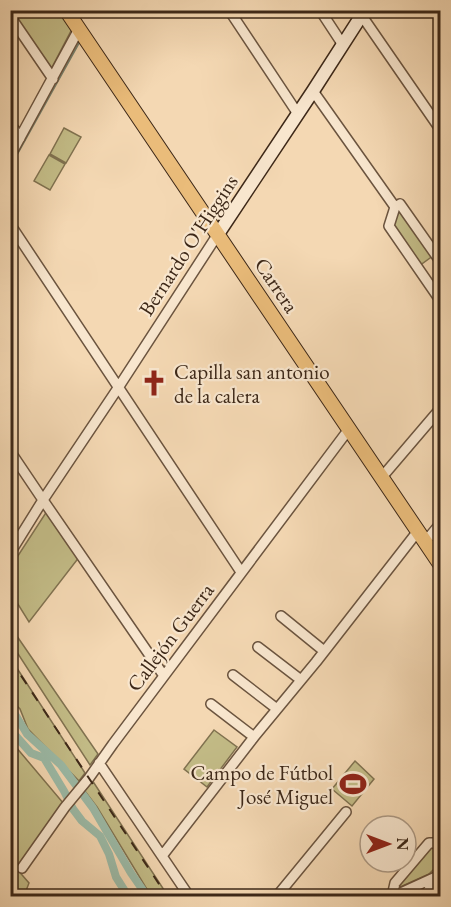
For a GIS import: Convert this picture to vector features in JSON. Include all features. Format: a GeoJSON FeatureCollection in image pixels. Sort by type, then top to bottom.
{"type":"FeatureCollection","features":[{"type":"Feature","properties":{"kind":"main road","name":"Carrera"},"geometry":{"type":"LineString","coordinates":[[66,10],[441,564]]}},
{"type":"Feature","properties":{"kind":"street"},"geometry":{"type":"LineString","coordinates":[[230,10],[298,114]]}},
{"type":"Feature","properties":{"kind":"street"},"geometry":{"type":"LineString","coordinates":[[320,10],[343,45]]}},
{"type":"Feature","properties":{"kind":"street"},"geometry":{"type":"LineString","coordinates":[[363,13],[441,129]]}},
{"type":"Feature","properties":{"kind":"street","name":"Bernardo O'Higgins"},"geometry":{"type":"LineString","coordinates":[[10,553],[363,13]]}},
{"type":"Feature","properties":{"kind":"street"},"geometry":{"type":"LineString","coordinates":[[10,16],[53,79]]}},
{"type":"Feature","properties":{"kind":"street"},"geometry":{"type":"LineString","coordinates":[[10,156],[79,29]]}},
{"type":"Feature","properties":{"kind":"street"},"geometry":{"type":"LineString","coordinates":[[313,91],[395,207]]}},
{"type":"Feature","properties":{"kind":"street"},"geometry":{"type":"LineString","coordinates":[[10,123],[20,138]]}},
{"type":"Feature","properties":{"kind":"street"},"geometry":{"type":"LineString","coordinates":[[441,261],[400,204],[395,207],[389,226],[441,300]]}},
{"type":"Feature","properties":{"kind":"street"},"geometry":{"type":"LineString","coordinates":[[10,224],[241,572]]}},
{"type":"Feature","properties":{"kind":"street"},"geometry":{"type":"LineString","coordinates":[[382,477],[441,409]]}},
{"type":"Feature","properties":{"kind":"street","name":"Callejón Guerra"},"geometry":{"type":"LineString","coordinates":[[22,868],[65,807],[349,429]]}},
{"type":"Feature","properties":{"kind":"street"},"geometry":{"type":"LineString","coordinates":[[10,451],[164,676]]}},
{"type":"Feature","properties":{"kind":"street"},"geometry":{"type":"LineString","coordinates":[[162,856],[324,651],[422,536],[441,524]]}},
{"type":"Feature","properties":{"kind":"street"},"geometry":{"type":"LineString","coordinates":[[281,616],[324,651]]}},
{"type":"Feature","properties":{"kind":"street"},"geometry":{"type":"LineString","coordinates":[[258,647],[301,680]]}},
{"type":"Feature","properties":{"kind":"street"},"geometry":{"type":"LineString","coordinates":[[233,675],[277,709]]}},
{"type":"Feature","properties":{"kind":"street"},"geometry":{"type":"LineString","coordinates":[[211,704],[254,737]]}},
{"type":"Feature","properties":{"kind":"street"},"geometry":{"type":"LineString","coordinates":[[99,763],[189,897]]}},
{"type":"Feature","properties":{"kind":"street"},"geometry":{"type":"LineString","coordinates":[[277,897],[346,812]]}},
{"type":"Feature","properties":{"kind":"street"},"geometry":{"type":"LineString","coordinates":[[441,847],[436,843],[429,843],[395,883],[394,896],[441,875]]}},
{"type":"Feature","properties":{"kind":"street"},"geometry":{"type":"LineString","coordinates":[[424,897],[441,875]]}},
{"type":"Feature","properties":{"kind":"shaded area"},"geometry":{"type":"Polygon","coordinates":[[[10,11],[61,11],[73,27],[50,71],[10,11]]]}},
{"type":"Feature","properties":{"kind":"shaded area"},"geometry":{"type":"Polygon","coordinates":[[[64,128],[81,137],[66,163],[50,154],[64,128]]]}},
{"type":"Feature","properties":{"kind":"shaded area"},"geometry":{"type":"Polygon","coordinates":[[[49,155],[65,164],[50,190],[34,181],[49,155]]]}},
{"type":"Feature","properties":{"kind":"shaded area"},"geometry":{"type":"Polygon","coordinates":[[[400,208],[434,255],[419,266],[391,226],[395,211],[400,208]]]}},
{"type":"Feature","properties":{"kind":"shaded area"},"geometry":{"type":"Polygon","coordinates":[[[47,511],[80,556],[29,622],[11,593],[10,568],[47,511]]]}},
{"type":"Feature","properties":{"kind":"shaded area"},"geometry":{"type":"Polygon","coordinates":[[[10,626],[98,754],[90,765],[11,643],[10,626]]]}},
{"type":"Feature","properties":{"kind":"shaded area"},"geometry":{"type":"Polygon","coordinates":[[[11,659],[85,773],[79,781],[28,729],[20,709],[11,700],[11,659]]]}},
{"type":"Feature","properties":{"kind":"shaded area"},"geometry":{"type":"Polygon","coordinates":[[[214,730],[237,747],[207,787],[184,769],[214,730]]]}},
{"type":"Feature","properties":{"kind":"shaded area"},"geometry":{"type":"Polygon","coordinates":[[[10,740],[64,804],[16,868],[29,883],[24,896],[11,896],[10,740]]]}},
{"type":"Feature","properties":{"kind":"shaded area","name":"Campo de Fútbol José Miguel"},"geometry":{"type":"Polygon","coordinates":[[[355,761],[374,779],[352,806],[332,789],[355,761]]]}},
{"type":"Feature","properties":{"kind":"shaded area"},"geometry":{"type":"Polygon","coordinates":[[[92,780],[168,896],[151,896],[97,807],[84,790],[92,780]]]}},
{"type":"Feature","properties":{"kind":"shaded area"},"geometry":{"type":"Polygon","coordinates":[[[433,845],[440,853],[440,863],[429,874],[398,888],[396,885],[406,874],[418,874],[418,861],[433,845]]]}},
{"type":"Feature","properties":{"kind":"waterway"},"geometry":{"type":"LineString","coordinates":[[10,167],[80,41]]}},
{"type":"Feature","properties":{"kind":"waterway"},"geometry":{"type":"LineString","coordinates":[[10,706],[27,734],[61,765],[93,808],[147,896]]}},
{"type":"Feature","properties":{"kind":"waterway"},"geometry":{"type":"LineString","coordinates":[[10,726],[31,753],[44,758],[73,809],[82,821],[100,836],[109,854],[116,877],[128,896]]}},
{"type":"Feature","properties":{"kind":"railway"},"geometry":{"type":"LineString","coordinates":[[10,659],[167,896]]}},
{"type":"Feature","properties":{"kind":"place","name":"Capilla san antonio de la calera"},"geometry":{"type":"Point","coordinates":[154,383]}},
{"type":"Feature","properties":{"kind":"place","name":"Campo de Fútbol José Miguel"},"geometry":{"type":"Point","coordinates":[353,784]}}]}
